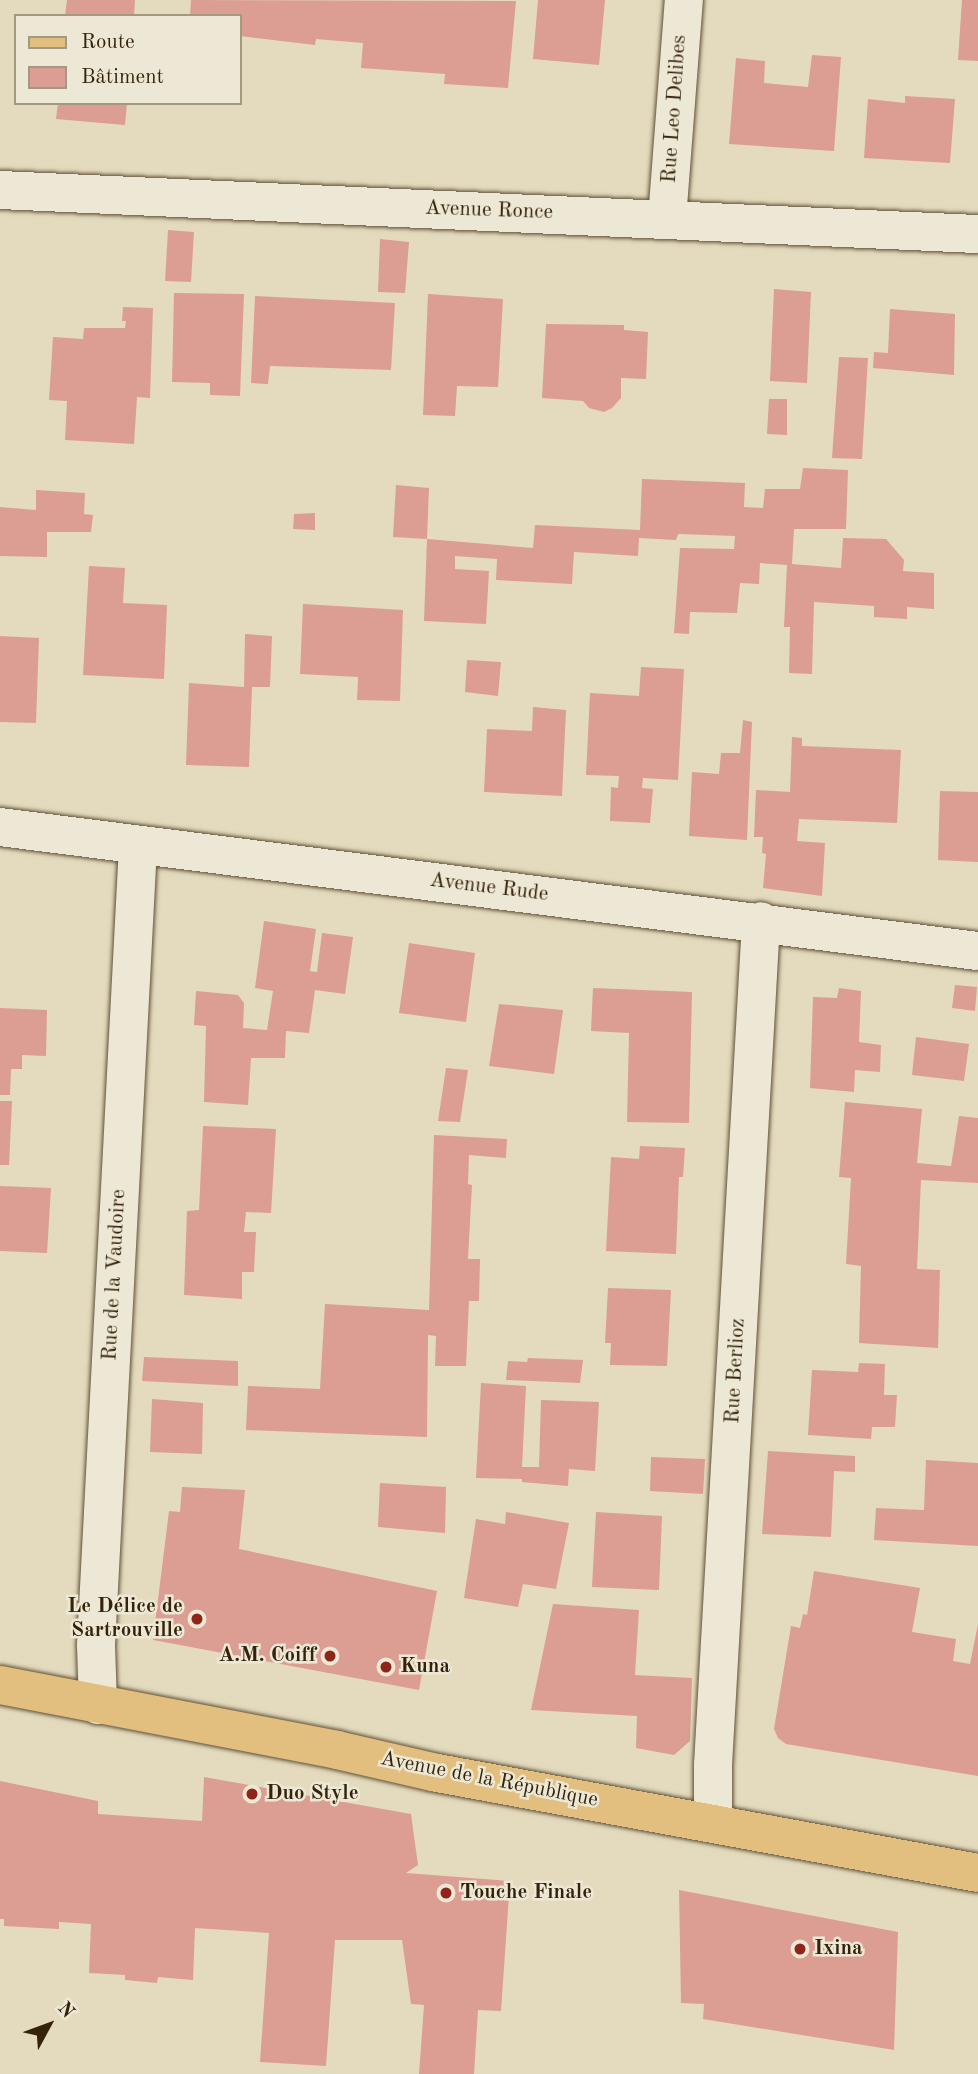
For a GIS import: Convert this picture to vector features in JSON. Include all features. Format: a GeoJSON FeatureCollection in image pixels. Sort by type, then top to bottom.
{"type":"FeatureCollection","features":[{"type":"Feature","properties":{"kind":"main road","name":"Avenue de la République"},"geometry":{"type":"LineString","coordinates":[[0,1685],[337,1750],[432,1772],[978,1873]]}},
{"type":"Feature","properties":{"kind":"street","name":"Rue Leo Delibes"},"geometry":{"type":"LineString","coordinates":[[667,219],[684,0]]}},
{"type":"Feature","properties":{"kind":"street","name":"Avenue Ronce"},"geometry":{"type":"LineString","coordinates":[[0,190],[978,233]]}},
{"type":"Feature","properties":{"kind":"street","name":"Avenue Rude"},"geometry":{"type":"LineString","coordinates":[[0,827],[761,921],[978,951]]}},
{"type":"Feature","properties":{"kind":"street","name":"Rue de la Vaudoire"},"geometry":{"type":"LineString","coordinates":[[98,1705],[96,1645],[138,845]]}},
{"type":"Feature","properties":{"kind":"street","name":"Rue Berlioz"},"geometry":{"type":"LineString","coordinates":[[713,1822],[713,1765],[761,921]]}},
{"type":"Feature","properties":{"kind":"building"},"geometry":{"type":"Polygon","coordinates":[[[67,0],[135,0],[134,14],[65,14],[67,0]]]}},
{"type":"Feature","properties":{"kind":"building"},"geometry":{"type":"Polygon","coordinates":[[[191,0],[516,1],[508,88],[444,84],[445,74],[361,68],[363,43],[316,39],[315,45],[242,36],[242,14],[190,14],[191,0]]]}},
{"type":"Feature","properties":{"kind":"building"},"geometry":{"type":"Polygon","coordinates":[[[538,0],[605,0],[599,65],[533,59],[538,0]]]}},
{"type":"Feature","properties":{"kind":"building"},"geometry":{"type":"Polygon","coordinates":[[[962,0],[978,0],[978,61],[958,60],[962,0]]]}},
{"type":"Feature","properties":{"kind":"building"},"geometry":{"type":"Polygon","coordinates":[[[812,55],[841,57],[834,151],[729,144],[736,58],[765,61],[764,83],[808,87],[812,55]]]}},
{"type":"Feature","properties":{"kind":"building"},"geometry":{"type":"Polygon","coordinates":[[[905,96],[955,99],[950,163],[864,158],[868,99],[905,103],[905,96]]]}},
{"type":"Feature","properties":{"kind":"building"},"geometry":{"type":"Polygon","coordinates":[[[58,105],[127,105],[125,125],[56,119],[58,105]]]}},
{"type":"Feature","properties":{"kind":"building"},"geometry":{"type":"Polygon","coordinates":[[[168,230],[194,232],[191,282],[165,281],[168,230]]]}},
{"type":"Feature","properties":{"kind":"building"},"geometry":{"type":"Polygon","coordinates":[[[380,239],[409,242],[405,293],[378,292],[380,239]]]}},
{"type":"Feature","properties":{"kind":"building"},"geometry":{"type":"Polygon","coordinates":[[[774,289],[811,292],[807,383],[770,381],[774,289]]]}},
{"type":"Feature","properties":{"kind":"building"},"geometry":{"type":"Polygon","coordinates":[[[174,293],[244,294],[240,396],[210,395],[210,383],[172,382],[174,293]]]}},
{"type":"Feature","properties":{"kind":"building"},"geometry":{"type":"Polygon","coordinates":[[[428,294],[503,299],[498,387],[457,386],[455,416],[423,415],[428,294]]]}},
{"type":"Feature","properties":{"kind":"building"},"geometry":{"type":"Polygon","coordinates":[[[255,296],[395,303],[391,370],[270,366],[268,384],[251,383],[255,296]]]}},
{"type":"Feature","properties":{"kind":"building"},"geometry":{"type":"Polygon","coordinates":[[[123,307],[153,308],[150,398],[137,397],[134,444],[65,440],[67,401],[49,400],[53,337],[83,339],[84,328],[125,328],[126,321],[122,321],[123,307]]]}},
{"type":"Feature","properties":{"kind":"building"},"geometry":{"type":"Polygon","coordinates":[[[890,309],[955,314],[954,375],[873,368],[874,352],[888,353],[890,309]]]}},
{"type":"Feature","properties":{"kind":"building"},"geometry":{"type":"Polygon","coordinates":[[[546,324],[624,325],[624,330],[648,332],[646,379],[621,378],[621,398],[604,412],[589,408],[583,401],[542,398],[546,324]]]}},
{"type":"Feature","properties":{"kind":"building"},"geometry":{"type":"Polygon","coordinates":[[[839,357],[868,358],[862,459],[832,458],[839,357]]]}},
{"type":"Feature","properties":{"kind":"building"},"geometry":{"type":"Polygon","coordinates":[[[769,399],[787,399],[787,435],[767,434],[769,399]]]}},
{"type":"Feature","properties":{"kind":"building"},"geometry":{"type":"Polygon","coordinates":[[[803,468],[848,470],[846,529],[794,529],[792,564],[841,568],[843,538],[886,539],[904,560],[903,571],[934,573],[934,609],[907,607],[907,619],[874,617],[874,606],[814,602],[812,674],[789,673],[790,627],[784,627],[787,565],[760,563],[759,584],[740,583],[737,613],[690,612],[689,634],[674,633],[680,548],[734,549],[735,536],[678,534],[676,540],[639,538],[638,556],[574,552],[572,584],[496,580],[497,559],[455,556],[455,569],[489,571],[486,624],[424,621],[427,539],[533,548],[535,525],[640,530],[642,479],[745,483],[744,507],[763,508],[765,489],[800,489],[803,468]]]}},
{"type":"Feature","properties":{"kind":"building"},"geometry":{"type":"Polygon","coordinates":[[[396,485],[429,488],[427,539],[393,537],[396,485]]]}},
{"type":"Feature","properties":{"kind":"building"},"geometry":{"type":"Polygon","coordinates":[[[36,490],[85,493],[84,514],[93,515],[91,532],[47,532],[47,557],[0,556],[0,507],[36,510],[36,490]]]}},
{"type":"Feature","properties":{"kind":"building"},"geometry":{"type":"Polygon","coordinates":[[[315,513],[315,530],[293,529],[294,514],[315,513]]]}},
{"type":"Feature","properties":{"kind":"building"},"geometry":{"type":"Polygon","coordinates":[[[89,566],[125,568],[123,603],[167,605],[164,679],[83,675],[89,566]]]}},
{"type":"Feature","properties":{"kind":"building"},"geometry":{"type":"Polygon","coordinates":[[[303,604],[403,610],[400,701],[357,700],[358,677],[300,674],[303,604]]]}},
{"type":"Feature","properties":{"kind":"building"},"geometry":{"type":"Polygon","coordinates":[[[245,634],[272,636],[270,687],[252,687],[249,767],[186,765],[189,683],[244,687],[245,634]]]}},
{"type":"Feature","properties":{"kind":"building"},"geometry":{"type":"Polygon","coordinates":[[[0,636],[39,638],[36,723],[0,722],[0,636]]]}},
{"type":"Feature","properties":{"kind":"building"},"geometry":{"type":"Polygon","coordinates":[[[467,660],[501,662],[498,696],[465,692],[467,660]]]}},
{"type":"Feature","properties":{"kind":"building"},"geometry":{"type":"Polygon","coordinates":[[[641,667],[684,669],[678,780],[643,778],[642,788],[653,789],[650,823],[610,821],[611,787],[618,788],[619,776],[586,775],[590,693],[639,696],[641,667]]]}},
{"type":"Feature","properties":{"kind":"building"},"geometry":{"type":"Polygon","coordinates":[[[533,707],[566,710],[562,796],[484,792],[487,729],[532,731],[533,707]]]}},
{"type":"Feature","properties":{"kind":"building"},"geometry":{"type":"Polygon","coordinates":[[[743,720],[752,722],[747,840],[689,836],[692,772],[719,774],[721,753],[740,753],[743,720]]]}},
{"type":"Feature","properties":{"kind":"building"},"geometry":{"type":"Polygon","coordinates":[[[792,737],[802,738],[802,746],[901,750],[897,823],[799,819],[797,841],[825,843],[822,896],[763,888],[766,854],[762,853],[763,837],[754,837],[756,790],[790,792],[792,737]]]}},
{"type":"Feature","properties":{"kind":"building"},"geometry":{"type":"Polygon","coordinates":[[[940,791],[978,792],[978,862],[938,860],[940,791]]]}},
{"type":"Feature","properties":{"kind":"building"},"geometry":{"type":"Polygon","coordinates":[[[264,921],[316,929],[310,971],[317,972],[322,933],[353,937],[345,994],[315,990],[309,1033],[286,1031],[285,1058],[251,1058],[248,1105],[204,1102],[206,1026],[194,1025],[196,991],[238,995],[244,1003],[243,1028],[267,1030],[273,991],[255,988],[264,921]]]}},
{"type":"Feature","properties":{"kind":"building"},"geometry":{"type":"Polygon","coordinates":[[[409,943],[475,953],[466,1022],[399,1013],[409,943]]]}},
{"type":"Feature","properties":{"kind":"building"},"geometry":{"type":"Polygon","coordinates":[[[955,985],[977,987],[975,1011],[952,1008],[955,985]]]}},
{"type":"Feature","properties":{"kind":"building"},"geometry":{"type":"Polygon","coordinates":[[[593,988],[692,992],[689,1123],[627,1122],[629,1033],[591,1031],[593,988]]]}},
{"type":"Feature","properties":{"kind":"building"},"geometry":{"type":"Polygon","coordinates":[[[839,988],[861,991],[859,1042],[881,1045],[880,1072],[855,1070],[854,1092],[810,1088],[813,997],[837,998],[839,988]]]}},
{"type":"Feature","properties":{"kind":"building"},"geometry":{"type":"Polygon","coordinates":[[[499,1004],[563,1010],[554,1074],[489,1066],[499,1004]]]}},
{"type":"Feature","properties":{"kind":"building"},"geometry":{"type":"Polygon","coordinates":[[[0,1008],[47,1010],[46,1056],[22,1055],[22,1069],[11,1069],[10,1095],[0,1095],[0,1008]]]}},
{"type":"Feature","properties":{"kind":"building"},"geometry":{"type":"Polygon","coordinates":[[[916,1037],[969,1044],[964,1081],[912,1075],[916,1037]]]}},
{"type":"Feature","properties":{"kind":"building"},"geometry":{"type":"Polygon","coordinates":[[[446,1068],[468,1070],[460,1122],[438,1121],[446,1068]]]}},
{"type":"Feature","properties":{"kind":"building"},"geometry":{"type":"Polygon","coordinates":[[[0,1101],[12,1101],[9,1165],[0,1165],[0,1101]]]}},
{"type":"Feature","properties":{"kind":"building"},"geometry":{"type":"Polygon","coordinates":[[[845,1102],[922,1109],[917,1163],[951,1166],[959,1116],[978,1118],[978,1183],[921,1180],[917,1269],[940,1270],[938,1348],[859,1343],[861,1266],[846,1264],[851,1178],[839,1177],[845,1102]]]}},
{"type":"Feature","properties":{"kind":"building"},"geometry":{"type":"Polygon","coordinates":[[[203,1126],[276,1129],[271,1213],[246,1212],[244,1232],[256,1232],[254,1272],[242,1272],[242,1299],[184,1295],[187,1211],[199,1210],[203,1126]]]}},
{"type":"Feature","properties":{"kind":"building"},"geometry":{"type":"Polygon","coordinates":[[[434,1135],[507,1139],[506,1158],[469,1155],[468,1184],[472,1185],[468,1259],[480,1259],[479,1301],[469,1301],[466,1366],[435,1366],[436,1336],[428,1335],[427,1437],[246,1430],[248,1386],[320,1389],[325,1304],[429,1310],[434,1135]]]}},
{"type":"Feature","properties":{"kind":"building"},"geometry":{"type":"Polygon","coordinates":[[[640,1146],[685,1148],[683,1177],[679,1177],[676,1254],[606,1251],[611,1157],[639,1159],[640,1146]]]}},
{"type":"Feature","properties":{"kind":"building"},"geometry":{"type":"Polygon","coordinates":[[[0,1186],[51,1188],[47,1253],[0,1251],[0,1186]]]}},
{"type":"Feature","properties":{"kind":"building"},"geometry":{"type":"Polygon","coordinates":[[[608,1288],[671,1290],[667,1366],[610,1365],[611,1343],[605,1343],[608,1288]]]}},
{"type":"Feature","properties":{"kind":"building"},"geometry":{"type":"Polygon","coordinates":[[[144,1357],[238,1361],[238,1386],[142,1381],[144,1357]]]}},
{"type":"Feature","properties":{"kind":"building"},"geometry":{"type":"Polygon","coordinates":[[[528,1358],[583,1360],[580,1383],[506,1380],[508,1361],[527,1362],[528,1358]]]}},
{"type":"Feature","properties":{"kind":"building"},"geometry":{"type":"Polygon","coordinates":[[[859,1363],[885,1364],[884,1395],[897,1395],[895,1427],[872,1427],[871,1439],[808,1435],[812,1370],[858,1372],[859,1363]]]}},
{"type":"Feature","properties":{"kind":"building"},"geometry":{"type":"Polygon","coordinates":[[[481,1383],[526,1386],[522,1467],[539,1467],[541,1400],[599,1402],[595,1471],[569,1469],[568,1486],[522,1482],[522,1479],[476,1478],[481,1383]]]}},
{"type":"Feature","properties":{"kind":"building"},"geometry":{"type":"Polygon","coordinates":[[[152,1399],[203,1403],[202,1454],[150,1452],[152,1399]]]}},
{"type":"Feature","properties":{"kind":"building"},"geometry":{"type":"Polygon","coordinates":[[[768,1451],[855,1456],[855,1472],[834,1471],[831,1537],[762,1534],[768,1451]]]}},
{"type":"Feature","properties":{"kind":"building"},"geometry":{"type":"Polygon","coordinates":[[[651,1457],[705,1459],[703,1494],[650,1491],[651,1457]]]}},
{"type":"Feature","properties":{"kind":"building"},"geometry":{"type":"Polygon","coordinates":[[[926,1460],[978,1463],[978,1546],[874,1540],[876,1508],[924,1510],[926,1460]]]}},
{"type":"Feature","properties":{"kind":"building"},"geometry":{"type":"Polygon","coordinates":[[[380,1483],[446,1487],[445,1533],[378,1527],[380,1483]]]}},
{"type":"Feature","properties":{"kind":"building"},"geometry":{"type":"Polygon","coordinates":[[[182,1487],[245,1490],[239,1549],[437,1591],[419,1690],[153,1640],[169,1511],[180,1512],[182,1487]]]}},
{"type":"Feature","properties":{"kind":"building"},"geometry":{"type":"Polygon","coordinates":[[[506,1512],[569,1523],[556,1589],[523,1584],[518,1607],[464,1598],[476,1519],[505,1524],[506,1512]]]}},
{"type":"Feature","properties":{"kind":"building"},"geometry":{"type":"Polygon","coordinates":[[[596,1512],[662,1516],[659,1590],[592,1587],[596,1512]]]}},
{"type":"Feature","properties":{"kind":"building"},"geometry":{"type":"Polygon","coordinates":[[[814,1571],[920,1588],[912,1632],[956,1639],[953,1661],[970,1664],[978,1624],[978,1776],[786,1744],[778,1738],[774,1729],[791,1626],[800,1628],[803,1614],[807,1615],[814,1571]]]}},
{"type":"Feature","properties":{"kind":"building"},"geometry":{"type":"Polygon","coordinates":[[[553,1604],[639,1610],[635,1675],[692,1678],[690,1741],[674,1755],[636,1748],[637,1716],[531,1710],[553,1604]]]}},
{"type":"Feature","properties":{"kind":"building"},"geometry":{"type":"Polygon","coordinates":[[[204,1777],[411,1814],[418,1865],[406,1873],[510,1881],[501,2011],[478,2010],[474,2074],[419,2074],[424,2005],[411,2004],[402,1940],[335,1940],[326,2066],[260,2062],[269,1933],[195,1928],[193,1980],[158,1977],[157,1983],[125,1980],[125,1975],[89,1973],[91,1924],[59,1922],[59,1929],[4,1926],[4,1919],[0,1919],[0,1781],[98,1801],[98,1814],[202,1821],[204,1777]]]}},
{"type":"Feature","properties":{"kind":"building"},"geometry":{"type":"Polygon","coordinates":[[[679,1890],[898,1932],[894,2050],[703,2019],[704,2004],[681,2003],[679,1890]]]}},
{"type":"Feature","properties":{"kind":"place","name":"Le Délice de Sartrouville"},"geometry":{"type":"Point","coordinates":[197,1619]}},
{"type":"Feature","properties":{"kind":"place","name":"A.M. Coiff"},"geometry":{"type":"Point","coordinates":[330,1656]}},
{"type":"Feature","properties":{"kind":"place","name":"Kuna"},"geometry":{"type":"Point","coordinates":[386,1667]}},
{"type":"Feature","properties":{"kind":"place","name":"Duo Style"},"geometry":{"type":"Point","coordinates":[252,1794]}},
{"type":"Feature","properties":{"kind":"place","name":"Touche Finale"},"geometry":{"type":"Point","coordinates":[446,1893]}},
{"type":"Feature","properties":{"kind":"place","name":"Ixina"},"geometry":{"type":"Point","coordinates":[800,1949]}}]}
